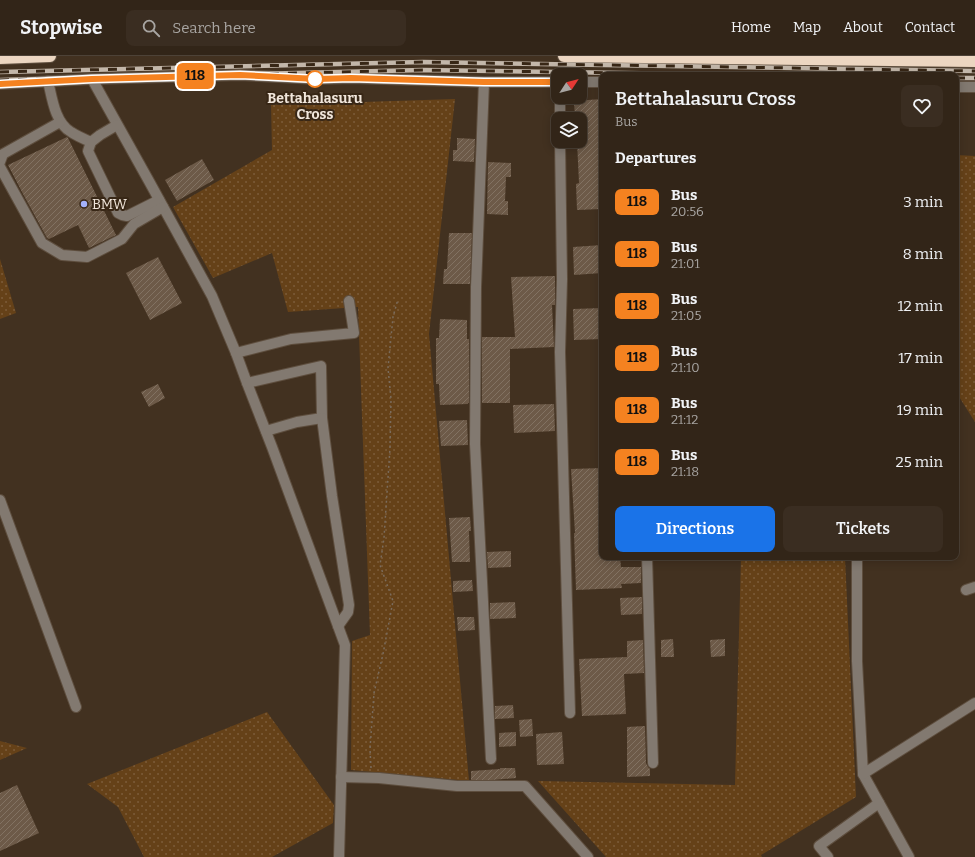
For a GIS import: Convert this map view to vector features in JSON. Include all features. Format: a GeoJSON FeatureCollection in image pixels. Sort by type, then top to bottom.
{"type":"FeatureCollection","features":[{"type":"Feature","properties":{"kind":"highway"},"geometry":{"type":"LineString","coordinates":[[0,58],[50,56]]}},
{"type":"Feature","properties":{"kind":"highway"},"geometry":{"type":"LineString","coordinates":[[564,56],[975,61]]}},
{"type":"Feature","properties":{"kind":"street"},"geometry":{"type":"LineString","coordinates":[[0,84],[92,79],[240,75],[317,79],[351,78],[484,82],[551,82]]}},
{"type":"Feature","properties":{"kind":"street"},"geometry":{"type":"LineString","coordinates":[[92,79],[212,296],[266,431],[345,645],[339,857]]}},
{"type":"Feature","properties":{"kind":"street"},"geometry":{"type":"LineString","coordinates":[[48,81],[60,122],[69,132],[91,142]]}},
{"type":"Feature","properties":{"kind":"street"},"geometry":{"type":"LineString","coordinates":[[484,82],[476,287],[475,444],[491,759]]}},
{"type":"Feature","properties":{"kind":"street"},"geometry":{"type":"LineString","coordinates":[[587,82],[599,82]]}},
{"type":"Feature","properties":{"kind":"street"},"geometry":{"type":"LineString","coordinates":[[959,87],[975,87]]}},
{"type":"Feature","properties":{"kind":"street"},"geometry":{"type":"LineString","coordinates":[[0,162],[2,154],[60,122]]}},
{"type":"Feature","properties":{"kind":"street"},"geometry":{"type":"LineString","coordinates":[[118,125],[91,142],[88,151],[118,213],[127,216],[161,204]]}},
{"type":"Feature","properties":{"kind":"street"},"geometry":{"type":"LineString","coordinates":[[560,148],[562,279],[560,352],[570,713]]}},
{"type":"Feature","properties":{"kind":"street"},"geometry":{"type":"LineString","coordinates":[[0,167],[42,243],[62,255],[87,256],[122,239],[134,224],[161,204]]}},
{"type":"Feature","properties":{"kind":"street"},"geometry":{"type":"LineString","coordinates":[[236,353],[291,339],[354,333],[349,301]]}},
{"type":"Feature","properties":{"kind":"street"},"geometry":{"type":"LineString","coordinates":[[247,384],[321,366],[322,418],[332,496],[349,605],[348,612],[338,626]]}},
{"type":"Feature","properties":{"kind":"street"},"geometry":{"type":"LineString","coordinates":[[266,431],[297,422],[322,418]]}},
{"type":"Feature","properties":{"kind":"street"},"geometry":{"type":"LineString","coordinates":[[0,500],[76,707]]}},
{"type":"Feature","properties":{"kind":"street"},"geometry":{"type":"LineString","coordinates":[[647,560],[653,763]]}},
{"type":"Feature","properties":{"kind":"street"},"geometry":{"type":"LineString","coordinates":[[857,560],[857,661],[863,774],[909,857]]}},
{"type":"Feature","properties":{"kind":"street"},"geometry":{"type":"LineString","coordinates":[[863,774],[975,703]]}},
{"type":"Feature","properties":{"kind":"street"},"geometry":{"type":"LineString","coordinates":[[341,777],[371,778],[457,786],[525,786],[588,857]]}},
{"type":"Feature","properties":{"kind":"street"},"geometry":{"type":"LineString","coordinates":[[828,857],[819,846],[880,803]]}},
{"type":"Feature","properties":{"kind":"path"},"geometry":{"type":"LineString","coordinates":[[371,778],[370,749],[374,693],[393,601],[380,565],[384,538],[390,448],[391,399],[388,368],[393,317],[398,299]]}},
{"type":"Feature","properties":{"kind":"shaded area"},"geometry":{"type":"Polygon","coordinates":[[[455,99],[429,334],[469,781],[351,770],[352,641],[370,635],[358,307],[288,312],[272,253],[213,278],[173,207],[272,150],[271,105],[455,99]]]}},
{"type":"Feature","properties":{"kind":"shaded area"},"geometry":{"type":"Polygon","coordinates":[[[959,155],[975,156],[975,422],[959,397],[959,155]]]}},
{"type":"Feature","properties":{"kind":"shaded area"},"geometry":{"type":"Polygon","coordinates":[[[0,259],[16,313],[0,319],[0,259]]]}},
{"type":"Feature","properties":{"kind":"shaded area"},"geometry":{"type":"Polygon","coordinates":[[[741,560],[845,560],[856,797],[761,855],[762,857],[606,857],[538,781],[735,785],[741,560]]]}},
{"type":"Feature","properties":{"kind":"shaded area"},"geometry":{"type":"Polygon","coordinates":[[[267,712],[334,805],[333,823],[272,857],[144,857],[118,807],[87,784],[267,712]]]}},
{"type":"Feature","properties":{"kind":"shaded area"},"geometry":{"type":"Polygon","coordinates":[[[0,741],[27,748],[0,760],[0,741]]]}},
{"type":"Feature","properties":{"kind":"building"},"geometry":{"type":"Polygon","coordinates":[[[599,99],[599,209],[577,210],[576,184],[579,183],[577,148],[587,148],[587,112],[575,112],[574,104],[587,104],[587,100],[599,99]]]}},
{"type":"Feature","properties":{"kind":"building"},"geometry":{"type":"Polygon","coordinates":[[[67,137],[116,235],[89,248],[78,225],[49,239],[47,238],[8,165],[67,137]]]}},
{"type":"Feature","properties":{"kind":"building"},"geometry":{"type":"Polygon","coordinates":[[[457,138],[475,139],[474,162],[453,161],[453,150],[457,150],[457,138]]]}},
{"type":"Feature","properties":{"kind":"building"},"geometry":{"type":"Polygon","coordinates":[[[202,159],[214,180],[177,201],[165,180],[202,159]]]}},
{"type":"Feature","properties":{"kind":"building"},"geometry":{"type":"Polygon","coordinates":[[[488,162],[511,163],[511,177],[506,177],[505,201],[508,201],[508,215],[487,214],[488,162]]]}},
{"type":"Feature","properties":{"kind":"building"},"geometry":{"type":"Polygon","coordinates":[[[449,233],[472,233],[470,284],[443,284],[444,269],[447,269],[449,233]]]}},
{"type":"Feature","properties":{"kind":"building"},"geometry":{"type":"Polygon","coordinates":[[[599,245],[599,273],[574,275],[573,247],[599,245]]]}},
{"type":"Feature","properties":{"kind":"building"},"geometry":{"type":"Polygon","coordinates":[[[158,257],[182,303],[150,320],[126,273],[158,257]]]}},
{"type":"Feature","properties":{"kind":"building"},"geometry":{"type":"Polygon","coordinates":[[[555,276],[555,305],[552,305],[554,347],[510,349],[510,403],[482,403],[482,337],[515,337],[511,277],[555,276]]]}},
{"type":"Feature","properties":{"kind":"building"},"geometry":{"type":"Polygon","coordinates":[[[599,308],[599,339],[574,340],[573,309],[599,308]]]}},
{"type":"Feature","properties":{"kind":"building"},"geometry":{"type":"Polygon","coordinates":[[[440,319],[467,320],[467,339],[469,339],[468,404],[440,405],[439,384],[436,384],[436,338],[439,338],[440,319]]]}},
{"type":"Feature","properties":{"kind":"building"},"geometry":{"type":"Polygon","coordinates":[[[158,384],[165,398],[149,407],[141,392],[158,384]]]}},
{"type":"Feature","properties":{"kind":"building"},"geometry":{"type":"Polygon","coordinates":[[[554,404],[555,431],[514,433],[513,405],[554,404]]]}},
{"type":"Feature","properties":{"kind":"building"},"geometry":{"type":"Polygon","coordinates":[[[467,420],[468,445],[441,446],[439,421],[467,420]]]}},
{"type":"Feature","properties":{"kind":"building"},"geometry":{"type":"Polygon","coordinates":[[[599,468],[599,560],[620,560],[621,567],[641,567],[641,583],[621,584],[622,588],[576,590],[575,533],[571,469],[599,468]]]}},
{"type":"Feature","properties":{"kind":"building"},"geometry":{"type":"Polygon","coordinates":[[[470,517],[470,562],[452,562],[449,518],[470,517]]]}},
{"type":"Feature","properties":{"kind":"building"},"geometry":{"type":"Polygon","coordinates":[[[511,551],[511,567],[488,568],[487,552],[511,551]]]}},
{"type":"Feature","properties":{"kind":"building"},"geometry":{"type":"Polygon","coordinates":[[[472,580],[473,591],[453,592],[453,581],[472,580]]]}},
{"type":"Feature","properties":{"kind":"building"},"geometry":{"type":"Polygon","coordinates":[[[642,597],[642,614],[621,615],[620,598],[642,597]]]}},
{"type":"Feature","properties":{"kind":"building"},"geometry":{"type":"Polygon","coordinates":[[[515,602],[516,618],[490,619],[490,603],[515,602]]]}},
{"type":"Feature","properties":{"kind":"building"},"geometry":{"type":"Polygon","coordinates":[[[457,617],[474,617],[475,630],[458,631],[457,617]]]}},
{"type":"Feature","properties":{"kind":"building"},"geometry":{"type":"Polygon","coordinates":[[[673,639],[674,657],[661,657],[661,640],[673,639]]]}},
{"type":"Feature","properties":{"kind":"building"},"geometry":{"type":"Polygon","coordinates":[[[725,639],[725,656],[711,657],[710,640],[725,639]]]}},
{"type":"Feature","properties":{"kind":"building"},"geometry":{"type":"Polygon","coordinates":[[[643,640],[644,673],[624,674],[626,714],[582,716],[579,659],[627,657],[627,641],[643,640]]]}},
{"type":"Feature","properties":{"kind":"building"},"geometry":{"type":"Polygon","coordinates":[[[513,705],[514,718],[495,719],[495,706],[513,705]]]}},
{"type":"Feature","properties":{"kind":"building"},"geometry":{"type":"Polygon","coordinates":[[[532,719],[533,736],[520,737],[519,720],[532,719]]]}},
{"type":"Feature","properties":{"kind":"building"},"geometry":{"type":"Polygon","coordinates":[[[645,726],[646,763],[650,769],[650,776],[627,777],[627,727],[645,726]]]}},
{"type":"Feature","properties":{"kind":"building"},"geometry":{"type":"Polygon","coordinates":[[[516,732],[516,746],[499,747],[499,733],[516,732]]]}},
{"type":"Feature","properties":{"kind":"building"},"geometry":{"type":"Polygon","coordinates":[[[562,732],[564,764],[537,765],[536,734],[562,732]]]}},
{"type":"Feature","properties":{"kind":"building"},"geometry":{"type":"Polygon","coordinates":[[[515,768],[516,778],[471,780],[471,771],[515,768]]]}},
{"type":"Feature","properties":{"kind":"building"},"geometry":{"type":"Polygon","coordinates":[[[17,785],[39,833],[0,851],[0,793],[17,785]]]}},
{"type":"Feature","properties":{"kind":"railway"},"geometry":{"type":"LineString","coordinates":[[0,72],[423,62],[975,71]]}},
{"type":"Feature","properties":{"kind":"railway"},"geometry":{"type":"LineString","coordinates":[[0,80],[423,70],[599,73]]}},
{"type":"Feature","properties":{"kind":"railway"},"geometry":{"type":"LineString","coordinates":[[959,78],[975,78]]}},
{"type":"Feature","properties":{"kind":"bus line","name":"118"},"geometry":{"type":"LineString","coordinates":[[0,84],[92,79],[240,75],[317,79],[351,78],[484,82],[551,82]]}},
{"type":"Feature","properties":{"kind":"place","name":"Bettahalasuru Cross"},"geometry":{"type":"Point","coordinates":[315,79]}},
{"type":"Feature","properties":{"kind":"place","name":"BMW"},"geometry":{"type":"Point","coordinates":[84,204]}}]}
